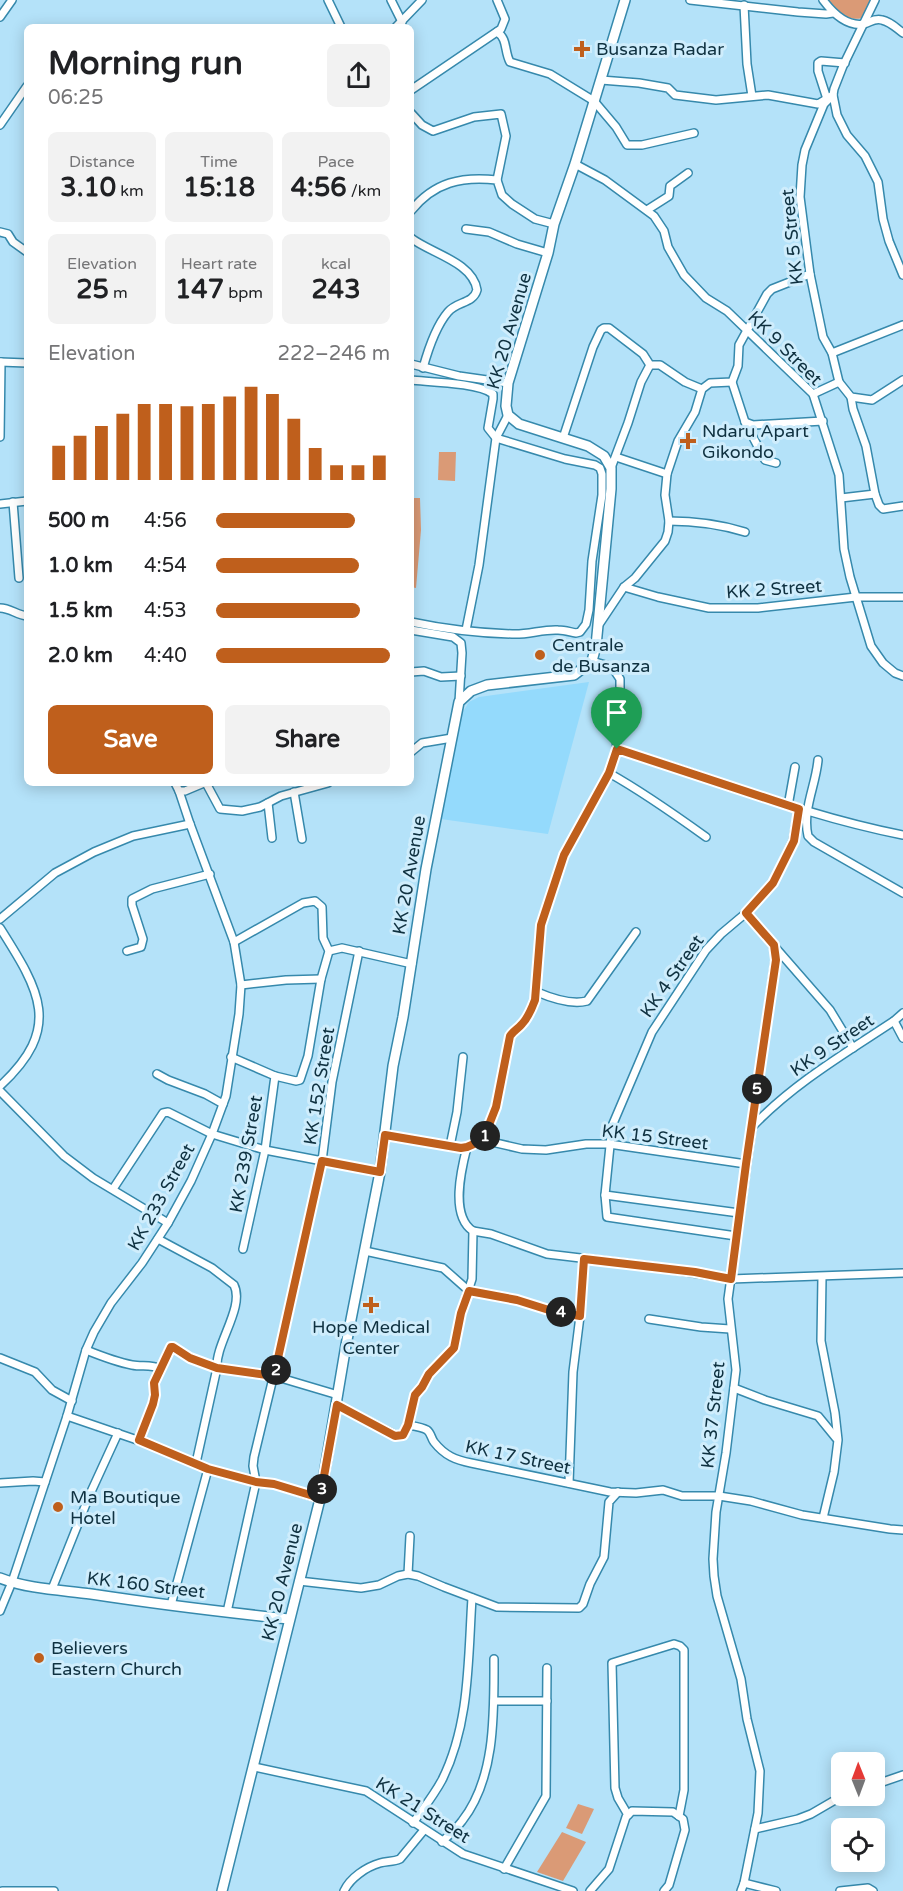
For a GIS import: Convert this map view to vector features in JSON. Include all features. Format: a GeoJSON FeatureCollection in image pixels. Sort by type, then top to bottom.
{"type":"FeatureCollection","features":[{"type":"Feature","properties":{"kind":"main road","name":"KK 20 Avenue"},"geometry":{"type":"LineString","coordinates":[[611,468],[608,459],[588,446],[519,424],[508,415],[506,406],[508,383],[548,253],[554,224],[602,80],[625,0]]}},
{"type":"Feature","properties":{"kind":"main road"},"geometry":{"type":"LineString","coordinates":[[459,702],[471,691],[487,685],[574,675],[592,661],[598,625],[611,468]]}},
{"type":"Feature","properties":{"kind":"main road","name":"KK 20 Avenue"},"geometry":{"type":"LineString","coordinates":[[222,1891],[320,1498],[380,1172],[393,1066],[428,860],[459,702]]}},
{"type":"Feature","properties":{"kind":"main road","name":"KK 160 Street"},"geometry":{"type":"LineString","coordinates":[[0,1578],[52,1589],[289,1619]]}},
{"type":"Feature","properties":{"kind":"street"},"geometry":{"type":"LineString","coordinates":[[0,17],[12,0]]}},
{"type":"Feature","properties":{"kind":"street"},"geometry":{"type":"LineString","coordinates":[[328,0],[340,24]]}},
{"type":"Feature","properties":{"kind":"street"},"geometry":{"type":"LineString","coordinates":[[391,0],[399,24]]}},
{"type":"Feature","properties":{"kind":"street"},"geometry":{"type":"LineString","coordinates":[[400,24],[422,0]]}},
{"type":"Feature","properties":{"kind":"street"},"geometry":{"type":"LineString","coordinates":[[414,88],[501,28],[505,19],[497,0]]}},
{"type":"Feature","properties":{"kind":"street"},"geometry":{"type":"LineString","coordinates":[[690,0],[798,12],[833,13]]}},
{"type":"Feature","properties":{"kind":"street"},"geometry":{"type":"LineString","coordinates":[[824,0],[833,13],[842,19],[863,24],[874,19],[884,20],[901,32],[903,39]]}},
{"type":"Feature","properties":{"kind":"street","name":"KK 5 Street"},"geometry":{"type":"LineString","coordinates":[[839,382],[832,353],[823,337],[810,274],[800,197],[802,165],[805,150],[824,104],[834,89],[875,0]]}},
{"type":"Feature","properties":{"kind":"street"},"geometry":{"type":"LineString","coordinates":[[744,5],[747,64],[752,96]]}},
{"type":"Feature","properties":{"kind":"street"},"geometry":{"type":"LineString","coordinates":[[497,32],[504,37],[507,57],[511,63],[550,74],[594,101],[616,127],[627,145],[642,145],[694,133]]}},
{"type":"Feature","properties":{"kind":"street"},"geometry":{"type":"LineString","coordinates":[[845,63],[821,61],[818,63],[818,71],[847,135],[865,156],[878,182],[883,219],[903,275]]}},
{"type":"Feature","properties":{"kind":"street"},"geometry":{"type":"LineString","coordinates":[[602,80],[661,86],[675,95],[697,98],[731,99],[768,96],[818,104],[830,97]]}},
{"type":"Feature","properties":{"kind":"street"},"geometry":{"type":"LineString","coordinates":[[0,125],[24,90]]}},
{"type":"Feature","properties":{"kind":"street"},"geometry":{"type":"LineString","coordinates":[[414,116],[422,125],[433,131],[474,117],[501,114],[506,136],[497,180],[502,195],[535,219],[554,224]]}},
{"type":"Feature","properties":{"kind":"street","name":"KK 9 Street"},"geometry":{"type":"LineString","coordinates":[[575,164],[604,180],[654,216],[664,231],[668,247],[684,275],[706,298],[727,310],[813,394],[839,475],[844,549],[856,597],[872,646],[883,663],[895,673],[903,676]]}},
{"type":"Feature","properties":{"kind":"street"},"geometry":{"type":"LineString","coordinates":[[647,210],[669,196],[670,186],[688,173]]}},
{"type":"Feature","properties":{"kind":"street"},"geometry":{"type":"LineString","coordinates":[[414,207],[422,198],[444,184],[478,178],[497,180]]}},
{"type":"Feature","properties":{"kind":"street"},"geometry":{"type":"LineString","coordinates":[[466,230],[489,232],[517,244],[548,253]]}},
{"type":"Feature","properties":{"kind":"street"},"geometry":{"type":"LineString","coordinates":[[0,232],[8,234],[13,242],[24,250]]}},
{"type":"Feature","properties":{"kind":"street"},"geometry":{"type":"LineString","coordinates":[[414,241],[460,265],[474,279],[477,290],[467,302],[452,308],[444,316],[423,368]]}},
{"type":"Feature","properties":{"kind":"street"},"geometry":{"type":"LineString","coordinates":[[776,462],[765,460],[745,422],[732,382],[738,366],[740,345],[767,294],[772,289],[810,274]]}},
{"type":"Feature","properties":{"kind":"street"},"geometry":{"type":"LineString","coordinates":[[832,353],[903,325]]}},
{"type":"Feature","properties":{"kind":"street"},"geometry":{"type":"LineString","coordinates":[[563,438],[593,347],[602,329],[609,328],[643,354],[650,365]]}},
{"type":"Feature","properties":{"kind":"street"},"geometry":{"type":"LineString","coordinates":[[0,437],[1,362],[24,363]]}},
{"type":"Feature","properties":{"kind":"street"},"geometry":{"type":"LineString","coordinates":[[414,365],[459,376],[508,383]]}},
{"type":"Feature","properties":{"kind":"street"},"geometry":{"type":"LineString","coordinates":[[650,365],[660,365],[685,382],[702,389]]}},
{"type":"Feature","properties":{"kind":"street"},"geometry":{"type":"LineString","coordinates":[[611,468],[641,382],[650,365]]}},
{"type":"Feature","properties":{"kind":"street"},"geometry":{"type":"LineString","coordinates":[[414,380],[488,390],[493,394],[488,428],[496,438],[565,459],[595,465],[600,468],[602,474],[602,495],[592,561],[589,610],[586,624],[580,632],[557,629],[513,634],[448,629],[414,623]]}},
{"type":"Feature","properties":{"kind":"street"},"geometry":{"type":"LineString","coordinates":[[851,397],[872,400],[903,380]]}},
{"type":"Feature","properties":{"kind":"street"},"geometry":{"type":"LineString","coordinates":[[598,625],[624,587],[665,541],[669,521],[665,495],[667,474],[678,441],[695,412],[702,389],[710,383],[732,382]]}},
{"type":"Feature","properties":{"kind":"street"},"geometry":{"type":"LineString","coordinates":[[813,394],[839,382],[851,397],[866,446],[879,505],[883,509],[903,506]]}},
{"type":"Feature","properties":{"kind":"street"},"geometry":{"type":"LineString","coordinates":[[466,630],[479,565],[496,438],[508,415]]}},
{"type":"Feature","properties":{"kind":"street"},"geometry":{"type":"LineString","coordinates":[[745,422],[753,425],[822,421]]}},
{"type":"Feature","properties":{"kind":"street"},"geometry":{"type":"LineString","coordinates":[[616,457],[667,474]]}},
{"type":"Feature","properties":{"kind":"street"},"geometry":{"type":"LineString","coordinates":[[841,498],[875,494]]}},
{"type":"Feature","properties":{"kind":"street"},"geometry":{"type":"LineString","coordinates":[[0,504],[24,501]]}},
{"type":"Feature","properties":{"kind":"street"},"geometry":{"type":"LineString","coordinates":[[13,502],[19,578]]}},
{"type":"Feature","properties":{"kind":"street"},"geometry":{"type":"LineString","coordinates":[[669,521],[699,521],[745,532]]}},
{"type":"Feature","properties":{"kind":"street","name":"KK 2 Street"},"geometry":{"type":"LineString","coordinates":[[624,587],[709,608],[780,607],[790,603],[856,597],[903,597]]}},
{"type":"Feature","properties":{"kind":"street"},"geometry":{"type":"LineString","coordinates":[[0,608],[10,609],[24,616]]}},
{"type":"Feature","properties":{"kind":"street"},"geometry":{"type":"LineString","coordinates":[[414,630],[453,637],[461,643],[459,702]]}},
{"type":"Feature","properties":{"kind":"street"},"geometry":{"type":"LineString","coordinates":[[385,1135],[467,1147],[483,1140],[496,1107],[510,1036],[522,1025],[532,1009],[537,993],[541,925],[564,855],[609,773],[617,749],[614,719],[620,692],[620,679],[612,667],[592,661]]}},
{"type":"Feature","properties":{"kind":"street"},"geometry":{"type":"LineString","coordinates":[[414,672],[424,671],[441,677],[461,676]]}},
{"type":"Feature","properties":{"kind":"street"},"geometry":{"type":"LineString","coordinates":[[414,750],[422,743],[452,738]]}},
{"type":"Feature","properties":{"kind":"street"},"geometry":{"type":"LineString","coordinates":[[617,749],[788,806],[903,835]]}},
{"type":"Feature","properties":{"kind":"street","name":"KK 4 Street"},"geometry":{"type":"LineString","coordinates":[[605,1195],[609,1144],[615,1115],[652,1032],[706,950],[720,934],[746,913],[773,883],[794,841],[817,774],[818,760]]}},
{"type":"Feature","properties":{"kind":"street"},"geometry":{"type":"LineString","coordinates":[[788,806],[795,767]]}},
{"type":"Feature","properties":{"kind":"street"},"geometry":{"type":"LineString","coordinates":[[609,773],[633,786],[706,837]]}},
{"type":"Feature","properties":{"kind":"street","name":"KK 233 Street"},"geometry":{"type":"LineString","coordinates":[[0,1611],[68,1416],[86,1350],[101,1320],[168,1223],[191,1181],[223,1104],[239,1014],[241,986],[234,942],[176,786]]}},
{"type":"Feature","properties":{"kind":"street"},"geometry":{"type":"LineString","coordinates":[[179,791],[198,786]]}},
{"type":"Feature","properties":{"kind":"street"},"geometry":{"type":"LineString","coordinates":[[207,786],[220,809],[242,811],[260,807],[294,792],[317,786]]}},
{"type":"Feature","properties":{"kind":"street"},"geometry":{"type":"LineString","coordinates":[[294,792],[302,839]]}},
{"type":"Feature","properties":{"kind":"street"},"geometry":{"type":"LineString","coordinates":[[268,803],[272,838]]}},
{"type":"Feature","properties":{"kind":"street"},"geometry":{"type":"LineString","coordinates":[[803,810],[810,839],[903,893]]}},
{"type":"Feature","properties":{"kind":"street"},"geometry":{"type":"LineString","coordinates":[[0,919],[55,873],[94,852],[147,831],[190,824]]}},
{"type":"Feature","properties":{"kind":"street"},"geometry":{"type":"LineString","coordinates":[[128,951],[141,947],[143,944],[132,898],[210,874]]}},
{"type":"Feature","properties":{"kind":"street"},"geometry":{"type":"LineString","coordinates":[[234,942],[303,903],[315,901],[322,907],[323,938],[329,951],[321,979],[302,1079],[296,1081],[276,1076]]}},
{"type":"Feature","properties":{"kind":"street"},"geometry":{"type":"LineString","coordinates":[[746,913],[830,1010],[853,1048]]}},
{"type":"Feature","properties":{"kind":"street"},"geometry":{"type":"LineString","coordinates":[[0,928],[25,971],[39,1004],[40,1013],[37,1038],[33,1047],[26,1059],[0,1089],[64,1156],[93,1178],[168,1223]]}},
{"type":"Feature","properties":{"kind":"street"},"geometry":{"type":"LineString","coordinates":[[537,993],[556,999],[587,1001],[636,932]]}},
{"type":"Feature","properties":{"kind":"street","name":"KK 37 Street"},"geometry":{"type":"LineString","coordinates":[[741,1891],[755,1829],[759,1796],[759,1763],[747,1719],[741,1679],[717,1596],[714,1576],[715,1528],[736,1370],[728,1306],[776,960],[774,945]]}},
{"type":"Feature","properties":{"kind":"street"},"geometry":{"type":"LineString","coordinates":[[329,951],[342,948],[412,964]]}},
{"type":"Feature","properties":{"kind":"street","name":"KK 152 Street"},"geometry":{"type":"LineString","coordinates":[[226,1612],[256,1482],[254,1457],[322,1161],[332,1082],[359,951]]}},
{"type":"Feature","properties":{"kind":"street"},"geometry":{"type":"LineString","coordinates":[[241,986],[286,980],[321,979]]}},
{"type":"Feature","properties":{"kind":"street","name":"KK 9 Street"},"geometry":{"type":"LineString","coordinates":[[752,1127],[808,1077],[903,1014]]}},
{"type":"Feature","properties":{"kind":"street"},"geometry":{"type":"LineString","coordinates":[[894,1021],[903,1038]]}},
{"type":"Feature","properties":{"kind":"street","name":"KK 239 Street"},"geometry":{"type":"LineString","coordinates":[[231,1057],[276,1076],[265,1150],[243,1250]]}},
{"type":"Feature","properties":{"kind":"street"},"geometry":{"type":"LineString","coordinates":[[450,1146],[457,1112],[463,1057]]}},
{"type":"Feature","properties":{"kind":"street"},"geometry":{"type":"LineString","coordinates":[[157,1074],[223,1104]]}},
{"type":"Feature","properties":{"kind":"street"},"geometry":{"type":"LineString","coordinates":[[113,1189],[165,1112],[171,1112],[212,1134],[265,1150],[380,1172]]}},
{"type":"Feature","properties":{"kind":"street","name":"KK 15 Street"},"geometry":{"type":"LineString","coordinates":[[483,1140],[522,1149],[546,1150],[586,1144],[609,1144],[746,1164]]}},
{"type":"Feature","properties":{"kind":"street"},"geometry":{"type":"LineString","coordinates":[[467,1147],[460,1179],[460,1211],[466,1227],[539,1253],[731,1279],[903,1273]]}},
{"type":"Feature","properties":{"kind":"street"},"geometry":{"type":"LineString","coordinates":[[736,1236],[609,1218],[606,1214],[605,1195],[740,1213]]}},
{"type":"Feature","properties":{"kind":"street"},"geometry":{"type":"LineString","coordinates":[[139,1440],[153,1404],[154,1383],[172,1347],[190,1358],[217,1368],[274,1376],[338,1400],[395,1436],[403,1435],[408,1425],[415,1395],[429,1374],[454,1348],[473,1271],[473,1231]]}},
{"type":"Feature","properties":{"kind":"street"},"geometry":{"type":"LineString","coordinates":[[158,1239],[212,1268],[236,1288],[237,1295],[230,1324],[217,1355],[217,1368],[196,1463]]}},
{"type":"Feature","properties":{"kind":"street"},"geometry":{"type":"LineString","coordinates":[[365,1251],[443,1268],[469,1291],[580,1316]]}},
{"type":"Feature","properties":{"kind":"street"},"geometry":{"type":"LineString","coordinates":[[569,1483],[573,1372],[584,1259]]}},
{"type":"Feature","properties":{"kind":"street"},"geometry":{"type":"LineString","coordinates":[[822,1277],[821,1341],[835,1413],[837,1440],[834,1473],[823,1518]]}},
{"type":"Feature","properties":{"kind":"street"},"geometry":{"type":"LineString","coordinates":[[649,1319],[730,1329]]}},
{"type":"Feature","properties":{"kind":"street"},"geometry":{"type":"LineString","coordinates":[[86,1350],[123,1363],[138,1366],[152,1365],[160,1369]]}},
{"type":"Feature","properties":{"kind":"street"},"geometry":{"type":"LineString","coordinates":[[0,1358],[35,1371],[52,1390],[72,1401]]}},
{"type":"Feature","properties":{"kind":"street"},"geometry":{"type":"LineString","coordinates":[[734,1388],[818,1416],[837,1440]]}},
{"type":"Feature","properties":{"kind":"street"},"geometry":{"type":"LineString","coordinates":[[68,1416],[139,1440],[208,1469],[256,1482],[274,1484],[320,1498]]}},
{"type":"Feature","properties":{"kind":"street","name":"KK 17 Street"},"geometry":{"type":"LineString","coordinates":[[408,1425],[429,1431],[437,1445],[456,1460],[618,1492],[663,1490],[682,1496],[719,1496],[751,1501],[802,1515],[903,1530]]}},
{"type":"Feature","properties":{"kind":"street"},"geometry":{"type":"LineString","coordinates":[[52,1589],[90,1494],[118,1433]]}},
{"type":"Feature","properties":{"kind":"street"},"geometry":{"type":"LineString","coordinates":[[171,1605],[208,1469]]}},
{"type":"Feature","properties":{"kind":"street"},"geometry":{"type":"LineString","coordinates":[[0,1483],[45,1482]]}},
{"type":"Feature","properties":{"kind":"street"},"geometry":{"type":"LineString","coordinates":[[299,1581],[361,1588],[379,1585],[408,1574],[497,1606],[581,1608],[604,1557],[609,1502],[618,1492]]}},
{"type":"Feature","properties":{"kind":"street"},"geometry":{"type":"LineString","coordinates":[[408,1574],[410,1536]]}},
{"type":"Feature","properties":{"kind":"street"},"geometry":{"type":"LineString","coordinates":[[413,1823],[440,1783],[454,1752],[463,1718],[472,1598]]}},
{"type":"Feature","properties":{"kind":"street"},"geometry":{"type":"LineString","coordinates":[[628,1815],[615,1788],[612,1663],[674,1644],[681,1646],[684,1650],[684,1780],[679,1816]]}},
{"type":"Feature","properties":{"kind":"street"},"geometry":{"type":"LineString","coordinates":[[442,1842],[462,1821],[477,1794],[488,1761],[494,1717],[494,1659]]}},
{"type":"Feature","properties":{"kind":"street"},"geometry":{"type":"LineString","coordinates":[[504,1869],[546,1796],[547,1668]]}},
{"type":"Feature","properties":{"kind":"street"},"geometry":{"type":"LineString","coordinates":[[494,1701],[547,1701]]}},
{"type":"Feature","properties":{"kind":"street","name":"KK 21 Street"},"geometry":{"type":"LineString","coordinates":[[254,1767],[366,1791],[442,1842],[464,1854],[573,1891]]}},
{"type":"Feature","properties":{"kind":"street"},"geometry":{"type":"LineString","coordinates":[[885,1781],[903,1775]]}},
{"type":"Feature","properties":{"kind":"street"},"geometry":{"type":"LineString","coordinates":[[755,1829],[798,1819],[831,1802]]}},
{"type":"Feature","properties":{"kind":"street"},"geometry":{"type":"LineString","coordinates":[[590,1891],[609,1869],[628,1815],[632,1811],[673,1812],[683,1819],[686,1830],[669,1885],[664,1891]]}},
{"type":"Feature","properties":{"kind":"street"},"geometry":{"type":"LineString","coordinates":[[344,1891],[355,1877],[379,1863],[400,1859],[424,1830]]}},
{"type":"Feature","properties":{"kind":"street"},"geometry":{"type":"LineString","coordinates":[[744,1883],[776,1891]]}},
{"type":"Feature","properties":{"kind":"street"},"geometry":{"type":"LineString","coordinates":[[840,1891],[868,1888],[873,1891]]}},
{"type":"Feature","properties":{"kind":"street"},"geometry":{"type":"LineString","coordinates":[[2,1891],[54,1891]]}},
{"type":"Feature","properties":{"kind":"shaded area"},"geometry":{"type":"Polygon","coordinates":[[[827,0],[871,0],[862,18],[856,19],[842,15],[827,0]]]}},
{"type":"Feature","properties":{"kind":"shaded area"},"geometry":{"type":"Polygon","coordinates":[[[439,452],[456,452],[455,481],[438,480],[439,452]]]}},
{"type":"Feature","properties":{"kind":"shaded area"},"geometry":{"type":"Polygon","coordinates":[[[414,498],[420,498],[421,530],[416,588],[414,588],[414,498]]]}},
{"type":"Feature","properties":{"kind":"shaded area"},"geometry":{"type":"Polygon","coordinates":[[[589,682],[548,834],[441,819],[461,715],[469,702],[479,697],[589,682]]]}},
{"type":"Feature","properties":{"kind":"shaded area"},"geometry":{"type":"Polygon","coordinates":[[[578,1804],[594,1809],[582,1834],[566,1828],[578,1804]]]}},
{"type":"Feature","properties":{"kind":"shaded area"},"geometry":{"type":"Polygon","coordinates":[[[562,1832],[586,1842],[563,1881],[537,1872],[562,1832]]]}},
{"type":"Feature","properties":{"kind":"place","name":"Busanza Radar"},"geometry":{"type":"Point","coordinates":[582,49]}},
{"type":"Feature","properties":{"kind":"place","name":"Ndaru Apart Gikondo"},"geometry":{"type":"Point","coordinates":[688,441]}},
{"type":"Feature","properties":{"kind":"place","name":"Centrale de Busanza"},"geometry":{"type":"Point","coordinates":[540,655]}},
{"type":"Feature","properties":{"kind":"place","name":"Hope Medical Center"},"geometry":{"type":"Point","coordinates":[371,1305]}},
{"type":"Feature","properties":{"kind":"place","name":"Ma Boutique Hotel"},"geometry":{"type":"Point","coordinates":[58,1507]}},
{"type":"Feature","properties":{"kind":"place","name":"Believers Eastern Church"},"geometry":{"type":"Point","coordinates":[39,1658]}},
{"type":"Feature","properties":{"kind":"route"},"geometry":{"type":"LineString","coordinates":[[617,749],[799,809],[794,841],[773,883],[746,913],[774,945],[776,960],[731,1279],[695,1272],[584,1259],[580,1316],[469,1291],[461,1313],[454,1348],[429,1374],[415,1395],[408,1425],[403,1435],[395,1436],[337,1405],[320,1498],[274,1484],[256,1482],[208,1469],[139,1440],[153,1404],[154,1383],[171,1347],[190,1358],[217,1368],[274,1376],[322,1161],[380,1172],[385,1135],[461,1148],[483,1140],[496,1107],[510,1036],[522,1025],[532,1009],[537,993],[538,944],[541,925],[564,855],[609,773],[617,749]]}}]}
